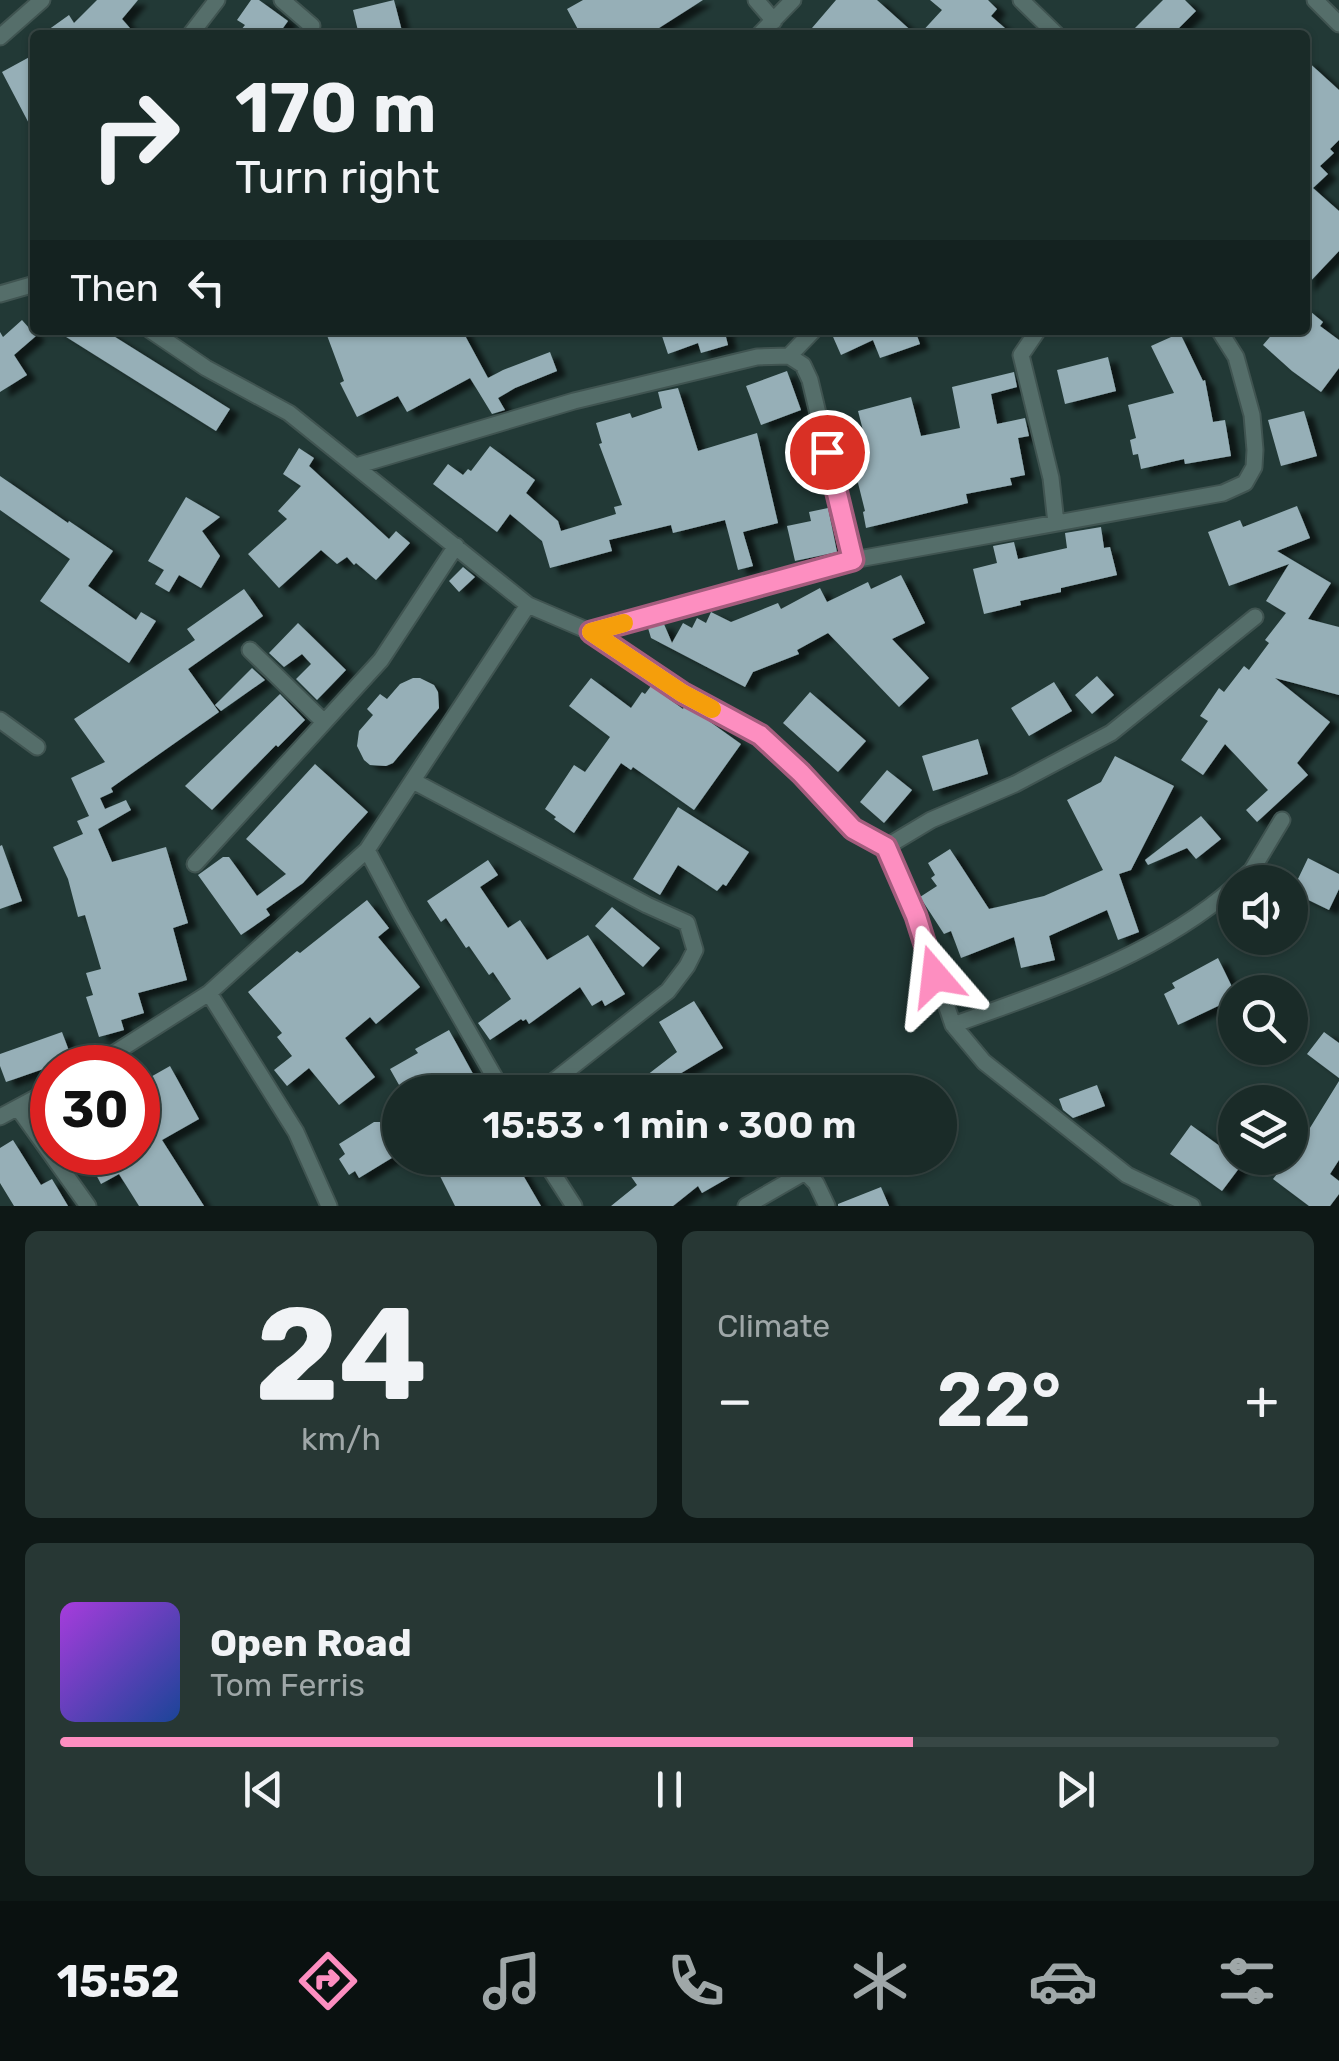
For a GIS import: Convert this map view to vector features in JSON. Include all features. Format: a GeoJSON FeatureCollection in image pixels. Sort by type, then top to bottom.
{"type":"FeatureCollection","features":[{"type":"Feature","properties":{"kind":"street"},"geometry":{"type":"LineString","coordinates":[[0,37],[42,0]]}},
{"type":"Feature","properties":{"kind":"street"},"geometry":{"type":"LineString","coordinates":[[194,30],[217,0]]}},
{"type":"Feature","properties":{"kind":"street"},"geometry":{"type":"LineString","coordinates":[[282,0],[312,26]]}},
{"type":"Feature","properties":{"kind":"street"},"geometry":{"type":"LineString","coordinates":[[756,0],[774,20]]}},
{"type":"Feature","properties":{"kind":"street"},"geometry":{"type":"LineString","coordinates":[[764,30],[793,0]]}},
{"type":"Feature","properties":{"kind":"street"},"geometry":{"type":"LineString","coordinates":[[1021,0],[1052,30]]}},
{"type":"Feature","properties":{"kind":"street"},"geometry":{"type":"LineString","coordinates":[[1315,0],[1339,24]]}},
{"type":"Feature","properties":{"kind":"street"},"geometry":{"type":"LineString","coordinates":[[0,294],[30,285]]}},
{"type":"Feature","properties":{"kind":"street"},"geometry":{"type":"LineString","coordinates":[[157,335],[206,368],[290,412],[528,605],[591,632],[682,693],[760,735],[853,829],[886,847],[916,916],[953,1026],[984,1062],[1128,1176],[1192,1206]]}},
{"type":"Feature","properties":{"kind":"street"},"geometry":{"type":"LineString","coordinates":[[789,356],[809,335]]}},
{"type":"Feature","properties":{"kind":"street"},"geometry":{"type":"LineString","coordinates":[[1035,335],[1022,355],[1050,478],[1056,523]]}},
{"type":"Feature","properties":{"kind":"street"},"geometry":{"type":"LineString","coordinates":[[591,632],[853,560],[1223,493],[1245,483],[1254,467],[1252,415],[1236,357],[1222,335]]}},
{"type":"Feature","properties":{"kind":"street"},"geometry":{"type":"LineString","coordinates":[[356,466],[574,402],[757,357],[789,356],[803,365],[810,380],[853,560]]}},
{"type":"Feature","properties":{"kind":"street"},"geometry":{"type":"LineString","coordinates":[[196,864],[381,660],[456,546]]}},
{"type":"Feature","properties":{"kind":"street"},"geometry":{"type":"LineString","coordinates":[[127,1045],[209,993],[367,850],[528,605]]}},
{"type":"Feature","properties":{"kind":"street"},"geometry":{"type":"LineString","coordinates":[[886,847],[931,820],[1015,784],[1111,733],[1255,617]]}},
{"type":"Feature","properties":{"kind":"street"},"geometry":{"type":"LineString","coordinates":[[250,650],[324,722]]}},
{"type":"Feature","properties":{"kind":"street"},"geometry":{"type":"LineString","coordinates":[[0,720],[38,747]]}},
{"type":"Feature","properties":{"kind":"street"},"geometry":{"type":"LineString","coordinates":[[412,781],[612,887],[687,922],[694,950],[668,991],[562,1075]]}},
{"type":"Feature","properties":{"kind":"street"},"geometry":{"type":"LineString","coordinates":[[1255,865],[1282,820]]}},
{"type":"Feature","properties":{"kind":"street"},"geometry":{"type":"LineString","coordinates":[[367,850],[493,1075]]}},
{"type":"Feature","properties":{"kind":"street"},"geometry":{"type":"LineString","coordinates":[[953,1026],[1050,990],[1157,941],[1218,901]]}},
{"type":"Feature","properties":{"kind":"street"},"geometry":{"type":"LineString","coordinates":[[209,993],[296,1132],[329,1206]]}},
{"type":"Feature","properties":{"kind":"street"},"geometry":{"type":"LineString","coordinates":[[0,1116],[30,1101]]}},
{"type":"Feature","properties":{"kind":"street"},"geometry":{"type":"LineString","coordinates":[[18,1108],[88,1206]]}},
{"type":"Feature","properties":{"kind":"street"},"geometry":{"type":"LineString","coordinates":[[746,1206],[805,1172],[816,1182],[827,1206]]}},
{"type":"Feature","properties":{"kind":"street"},"geometry":{"type":"LineString","coordinates":[[554,1175],[574,1206]]}},
{"type":"Feature","properties":{"kind":"building"},"geometry":{"type":"Polygon","coordinates":[[[97,0],[138,0],[122,19],[132,30],[48,30],[69,15],[74,23],[97,0]]]}},
{"type":"Feature","properties":{"kind":"building"},"geometry":{"type":"Polygon","coordinates":[[[251,0],[259,0],[288,21],[282,30],[241,30],[245,25],[237,20],[251,0]]]}},
{"type":"Feature","properties":{"kind":"building"},"geometry":{"type":"Polygon","coordinates":[[[394,0],[402,30],[358,30],[353,10],[394,0]]]}},
{"type":"Feature","properties":{"kind":"building"},"geometry":{"type":"Polygon","coordinates":[[[583,0],[703,0],[656,30],[578,30],[567,9],[583,0]]]}},
{"type":"Feature","properties":{"kind":"building"},"geometry":{"type":"Polygon","coordinates":[[[836,0],[877,0],[910,30],[810,30],[836,0]]]}},
{"type":"Feature","properties":{"kind":"building"},"geometry":{"type":"Polygon","coordinates":[[[930,0],[988,0],[997,9],[991,16],[1007,30],[924,30],[942,10],[930,0]]]}},
{"type":"Feature","properties":{"kind":"building"},"geometry":{"type":"Polygon","coordinates":[[[1163,0],[1185,0],[1196,11],[1177,30],[1133,30],[1163,0]]]}},
{"type":"Feature","properties":{"kind":"building"},"geometry":{"type":"Polygon","coordinates":[[[30,57],[30,125],[2,72],[30,57]]]}},
{"type":"Feature","properties":{"kind":"building"},"geometry":{"type":"Polygon","coordinates":[[[1310,64],[1339,90],[1339,140],[1330,149],[1334,153],[1320,166],[1328,174],[1313,188],[1339,211],[1339,251],[1310,282],[1310,64]]]}},
{"type":"Feature","properties":{"kind":"building"},"geometry":{"type":"Polygon","coordinates":[[[1310,311],[1323,322],[1320,326],[1339,340],[1339,368],[1321,392],[1263,345],[1272,335],[1310,335],[1310,311]]]}},
{"type":"Feature","properties":{"kind":"building"},"geometry":{"type":"Polygon","coordinates":[[[22,320],[30,335],[36,336],[14,355],[27,375],[0,392],[0,332],[3,337],[22,320]]]}},
{"type":"Feature","properties":{"kind":"building"},"geometry":{"type":"Polygon","coordinates":[[[63,335],[112,335],[230,409],[216,431],[63,335]]]}},
{"type":"Feature","properties":{"kind":"building"},"geometry":{"type":"Polygon","coordinates":[[[327,335],[465,335],[488,378],[550,352],[557,371],[498,398],[505,410],[492,414],[470,378],[407,412],[398,396],[357,417],[340,383],[344,381],[327,335]]]}},
{"type":"Feature","properties":{"kind":"building"},"geometry":{"type":"Polygon","coordinates":[[[662,335],[726,335],[728,345],[701,353],[698,343],[668,354],[662,335]]]}},
{"type":"Feature","properties":{"kind":"building"},"geometry":{"type":"Polygon","coordinates":[[[832,335],[917,335],[920,344],[880,358],[873,340],[841,355],[832,335]]]}},
{"type":"Feature","properties":{"kind":"building"},"geometry":{"type":"Polygon","coordinates":[[[1181,335],[1205,380],[1213,422],[1225,420],[1231,456],[1185,464],[1184,459],[1141,469],[1138,454],[1133,455],[1130,440],[1136,438],[1128,405],[1174,393],[1151,346],[1181,335]]]}},
{"type":"Feature","properties":{"kind":"building"},"geometry":{"type":"Polygon","coordinates":[[[1108,357],[1116,391],[1065,404],[1057,370],[1108,357]]]}},
{"type":"Feature","properties":{"kind":"building"},"geometry":{"type":"Polygon","coordinates":[[[787,371],[801,410],[761,425],[746,386],[787,371]]]}},
{"type":"Feature","properties":{"kind":"building"},"geometry":{"type":"Polygon","coordinates":[[[1014,372],[1017,387],[991,394],[997,424],[1025,418],[1029,436],[1018,438],[1025,475],[1010,478],[1012,485],[966,494],[968,503],[866,528],[850,451],[867,446],[858,411],[911,397],[921,436],[960,428],[952,387],[1014,372]]]}},
{"type":"Feature","properties":{"kind":"building"},"geometry":{"type":"Polygon","coordinates":[[[678,388],[698,451],[757,433],[778,523],[743,532],[753,566],[738,570],[725,520],[673,533],[671,525],[609,540],[612,551],[550,568],[542,541],[510,514],[497,532],[433,484],[448,464],[463,475],[468,469],[471,471],[490,446],[535,480],[526,493],[558,521],[561,531],[616,514],[614,507],[622,505],[599,444],[602,443],[596,423],[630,413],[632,418],[662,408],[658,392],[678,388]]]}},
{"type":"Feature","properties":{"kind":"building"},"geometry":{"type":"Polygon","coordinates":[[[1304,411],[1317,456],[1281,466],[1268,420],[1304,411]]]}},
{"type":"Feature","properties":{"kind":"building"},"geometry":{"type":"Polygon","coordinates":[[[299,448],[314,458],[309,466],[389,539],[396,531],[410,543],[376,580],[347,557],[337,564],[321,550],[279,588],[248,554],[287,519],[278,511],[301,486],[283,474],[299,448]]]}},
{"type":"Feature","properties":{"kind":"building"},"geometry":{"type":"Polygon","coordinates":[[[0,476],[113,551],[88,586],[136,620],[141,612],[156,621],[129,663],[40,601],[70,559],[0,510],[0,476]]]}},
{"type":"Feature","properties":{"kind":"building"},"geometry":{"type":"Polygon","coordinates":[[[186,497],[220,517],[202,531],[220,556],[201,588],[179,575],[169,592],[155,584],[164,570],[148,561],[186,497]]]}},
{"type":"Feature","properties":{"kind":"building"},"geometry":{"type":"Polygon","coordinates":[[[1297,506],[1310,538],[1277,551],[1331,583],[1308,619],[1339,627],[1339,695],[1275,678],[1330,722],[1297,763],[1308,775],[1257,822],[1246,810],[1268,790],[1225,744],[1203,775],[1181,760],[1208,721],[1200,716],[1219,688],[1224,692],[1244,666],[1249,670],[1286,613],[1266,601],[1289,564],[1229,586],[1208,532],[1240,520],[1243,527],[1297,506]]]}},
{"type":"Feature","properties":{"kind":"building"},"geometry":{"type":"Polygon","coordinates":[[[828,508],[837,552],[795,561],[787,526],[811,521],[809,512],[828,508]]]}},
{"type":"Feature","properties":{"kind":"building"},"geometry":{"type":"Polygon","coordinates":[[[1101,527],[1104,548],[1110,547],[1117,575],[1061,588],[1061,592],[984,614],[973,569],[997,563],[993,546],[1014,542],[1018,559],[1067,548],[1065,533],[1101,527]]]}},
{"type":"Feature","properties":{"kind":"building"},"geometry":{"type":"Polygon","coordinates":[[[463,567],[475,577],[459,592],[449,581],[463,567]]]}},
{"type":"Feature","properties":{"kind":"building"},"geometry":{"type":"Polygon","coordinates":[[[901,575],[925,623],[892,639],[929,678],[899,707],[828,633],[797,650],[799,654],[753,672],[745,687],[651,638],[648,628],[664,624],[672,643],[683,623],[692,628],[697,618],[706,623],[711,612],[731,622],[778,603],[781,609],[820,588],[827,602],[868,582],[871,589],[901,575]]]}},
{"type":"Feature","properties":{"kind":"building"},"geometry":{"type":"Polygon","coordinates":[[[244,589],[263,616],[188,669],[219,712],[100,798],[105,809],[126,800],[131,810],[98,829],[112,862],[166,847],[188,923],[173,928],[187,980],[138,993],[144,1013],[121,1020],[124,1030],[99,1037],[86,997],[93,995],[86,973],[101,969],[85,915],[78,917],[68,879],[53,847],[83,834],[77,821],[89,816],[71,778],[105,762],[74,719],[195,640],[187,629],[244,589]]]}},
{"type":"Feature","properties":{"kind":"building"},"geometry":{"type":"Polygon","coordinates":[[[298,623],[346,670],[317,700],[296,679],[311,664],[302,654],[284,667],[269,653],[298,623]]]}},
{"type":"Feature","properties":{"kind":"building"},"geometry":{"type":"Polygon","coordinates":[[[252,668],[265,680],[221,711],[215,705],[252,668]]]}},
{"type":"Feature","properties":{"kind":"building"},"geometry":{"type":"Polygon","coordinates":[[[1097,676],[1114,695],[1092,714],[1075,695],[1097,676]]]}},
{"type":"Feature","properties":{"kind":"building"},"geometry":{"type":"Polygon","coordinates":[[[413,678],[434,685],[439,708],[393,763],[370,765],[357,746],[359,731],[373,715],[367,709],[380,694],[387,699],[400,684],[413,678]]]}},
{"type":"Feature","properties":{"kind":"building"},"geometry":{"type":"Polygon","coordinates":[[[591,678],[631,708],[651,686],[741,744],[694,810],[633,767],[631,770],[621,763],[574,833],[545,809],[574,765],[585,772],[610,737],[569,706],[591,678]]]}},
{"type":"Feature","properties":{"kind":"building"},"geometry":{"type":"Polygon","coordinates":[[[1054,682],[1072,711],[1029,736],[1011,708],[1054,682]]]}},
{"type":"Feature","properties":{"kind":"building"},"geometry":{"type":"Polygon","coordinates":[[[810,692],[866,741],[838,772],[783,723],[810,692]]]}},
{"type":"Feature","properties":{"kind":"building"},"geometry":{"type":"Polygon","coordinates":[[[280,694],[305,720],[212,810],[185,786],[280,694]]]}},
{"type":"Feature","properties":{"kind":"building"},"geometry":{"type":"Polygon","coordinates":[[[978,739],[988,774],[933,791],[922,756],[978,739]]]}},
{"type":"Feature","properties":{"kind":"building"},"geometry":{"type":"Polygon","coordinates":[[[1115,756],[1174,786],[1131,870],[1119,874],[1139,932],[1118,940],[1107,910],[1049,936],[1055,960],[1021,968],[1014,937],[961,958],[951,931],[944,934],[920,897],[937,886],[928,863],[950,849],[989,909],[1044,896],[1103,870],[1067,800],[1101,782],[1115,756]]]}},
{"type":"Feature","properties":{"kind":"building"},"geometry":{"type":"Polygon","coordinates":[[[315,764],[368,812],[303,883],[266,909],[270,915],[241,935],[198,875],[223,857],[229,857],[257,896],[286,874],[246,839],[315,764]]]}},
{"type":"Feature","properties":{"kind":"building"},"geometry":{"type":"Polygon","coordinates":[[[887,770],[912,790],[884,823],[860,802],[887,770]]]}},
{"type":"Feature","properties":{"kind":"building"},"geometry":{"type":"Polygon","coordinates":[[[678,807],[749,852],[726,886],[723,884],[717,891],[678,865],[660,895],[633,879],[678,807]]]}},
{"type":"Feature","properties":{"kind":"building"},"geometry":{"type":"Polygon","coordinates":[[[1201,816],[1221,839],[1196,859],[1187,848],[1148,865],[1145,860],[1201,816]]]}},
{"type":"Feature","properties":{"kind":"building"},"geometry":{"type":"Polygon","coordinates":[[[0,846],[22,901],[0,909],[0,846]]]}},
{"type":"Feature","properties":{"kind":"building"},"geometry":{"type":"Polygon","coordinates":[[[1308,858],[1339,874],[1339,889],[1329,910],[1308,900],[1308,865],[1305,865],[1308,858]]]}},
{"type":"Feature","properties":{"kind":"building"},"geometry":{"type":"Polygon","coordinates":[[[488,860],[498,875],[480,887],[508,928],[520,920],[547,960],[588,935],[625,994],[605,1006],[602,1000],[592,1006],[580,987],[529,1024],[521,1019],[490,1040],[478,1023],[511,999],[493,972],[489,975],[446,918],[441,922],[427,901],[488,860]]]}},
{"type":"Feature","properties":{"kind":"building"},"geometry":{"type":"Polygon","coordinates":[[[367,900],[389,928],[378,937],[420,987],[376,1024],[370,1017],[345,1038],[375,1077],[339,1105],[309,1068],[287,1086],[274,1070],[292,1056],[277,1037],[282,1033],[248,992],[367,900]]]}},
{"type":"Feature","properties":{"kind":"building"},"geometry":{"type":"Polygon","coordinates":[[[612,907],[660,948],[643,967],[595,926],[612,907]]]}},
{"type":"Feature","properties":{"kind":"building"},"geometry":{"type":"Polygon","coordinates":[[[1218,958],[1226,975],[1218,975],[1218,1006],[1178,1025],[1164,994],[1175,988],[1172,983],[1218,958]]]}},
{"type":"Feature","properties":{"kind":"building"},"geometry":{"type":"Polygon","coordinates":[[[694,1001],[723,1048],[678,1075],[647,1075],[677,1052],[659,1022],[694,1001]]]}},
{"type":"Feature","properties":{"kind":"building"},"geometry":{"type":"Polygon","coordinates":[[[449,1030],[474,1075],[393,1075],[390,1069],[418,1053],[415,1049],[449,1030]]]}},
{"type":"Feature","properties":{"kind":"building"},"geometry":{"type":"Polygon","coordinates":[[[62,1032],[67,1045],[30,1045],[30,1074],[6,1082],[0,1054],[62,1032]]]}},
{"type":"Feature","properties":{"kind":"building"},"geometry":{"type":"Polygon","coordinates":[[[1324,1032],[1339,1043],[1339,1078],[1308,1055],[1324,1032]]]}},
{"type":"Feature","properties":{"kind":"building"},"geometry":{"type":"Polygon","coordinates":[[[170,1066],[199,1119],[162,1140],[204,1206],[139,1206],[120,1175],[160,1175],[160,1072],[170,1066]]]}},
{"type":"Feature","properties":{"kind":"building"},"geometry":{"type":"Polygon","coordinates":[[[1339,1081],[1339,1160],[1330,1174],[1339,1181],[1339,1194],[1330,1206],[1309,1206],[1273,1179],[1276,1175],[1308,1175],[1308,1131],[1339,1081]]]}},
{"type":"Feature","properties":{"kind":"building"},"geometry":{"type":"Polygon","coordinates":[[[1097,1085],[1105,1106],[1073,1118],[1063,1110],[1059,1099],[1097,1085]]]}},
{"type":"Feature","properties":{"kind":"building"},"geometry":{"type":"Polygon","coordinates":[[[380,1122],[382,1164],[359,1178],[355,1171],[349,1175],[339,1159],[345,1154],[339,1144],[380,1122]]]}},
{"type":"Feature","properties":{"kind":"building"},"geometry":{"type":"Polygon","coordinates":[[[1191,1125],[1218,1145],[1218,1175],[1234,1175],[1222,1191],[1170,1154],[1191,1125]]]}},
{"type":"Feature","properties":{"kind":"building"},"geometry":{"type":"Polygon","coordinates":[[[13,1140],[30,1167],[30,1175],[35,1175],[41,1185],[52,1179],[68,1206],[14,1206],[0,1183],[0,1148],[13,1140]]]}},
{"type":"Feature","properties":{"kind":"building"},"geometry":{"type":"Polygon","coordinates":[[[96,1175],[117,1175],[101,1184],[96,1175]]]}},
{"type":"Feature","properties":{"kind":"building"},"geometry":{"type":"Polygon","coordinates":[[[440,1175],[523,1175],[541,1206],[455,1206],[440,1175]]]}},
{"type":"Feature","properties":{"kind":"building"},"geometry":{"type":"Polygon","coordinates":[[[630,1175],[733,1175],[702,1193],[698,1186],[673,1206],[611,1206],[637,1185],[630,1175]]]}},
{"type":"Feature","properties":{"kind":"building"},"geometry":{"type":"Polygon","coordinates":[[[881,1187],[889,1206],[838,1206],[838,1204],[881,1187]]]}},
{"type":"Feature","properties":{"kind":"slow traffic"},"geometry":{"type":"LineString","coordinates":[[624,623],[591,632],[712,709]]}},
{"type":"Feature","properties":{"kind":"route"},"geometry":{"type":"LineString","coordinates":[[827,452],[853,560],[591,632],[682,693],[760,735],[853,829],[886,847],[916,916],[935,976]]}}]}
